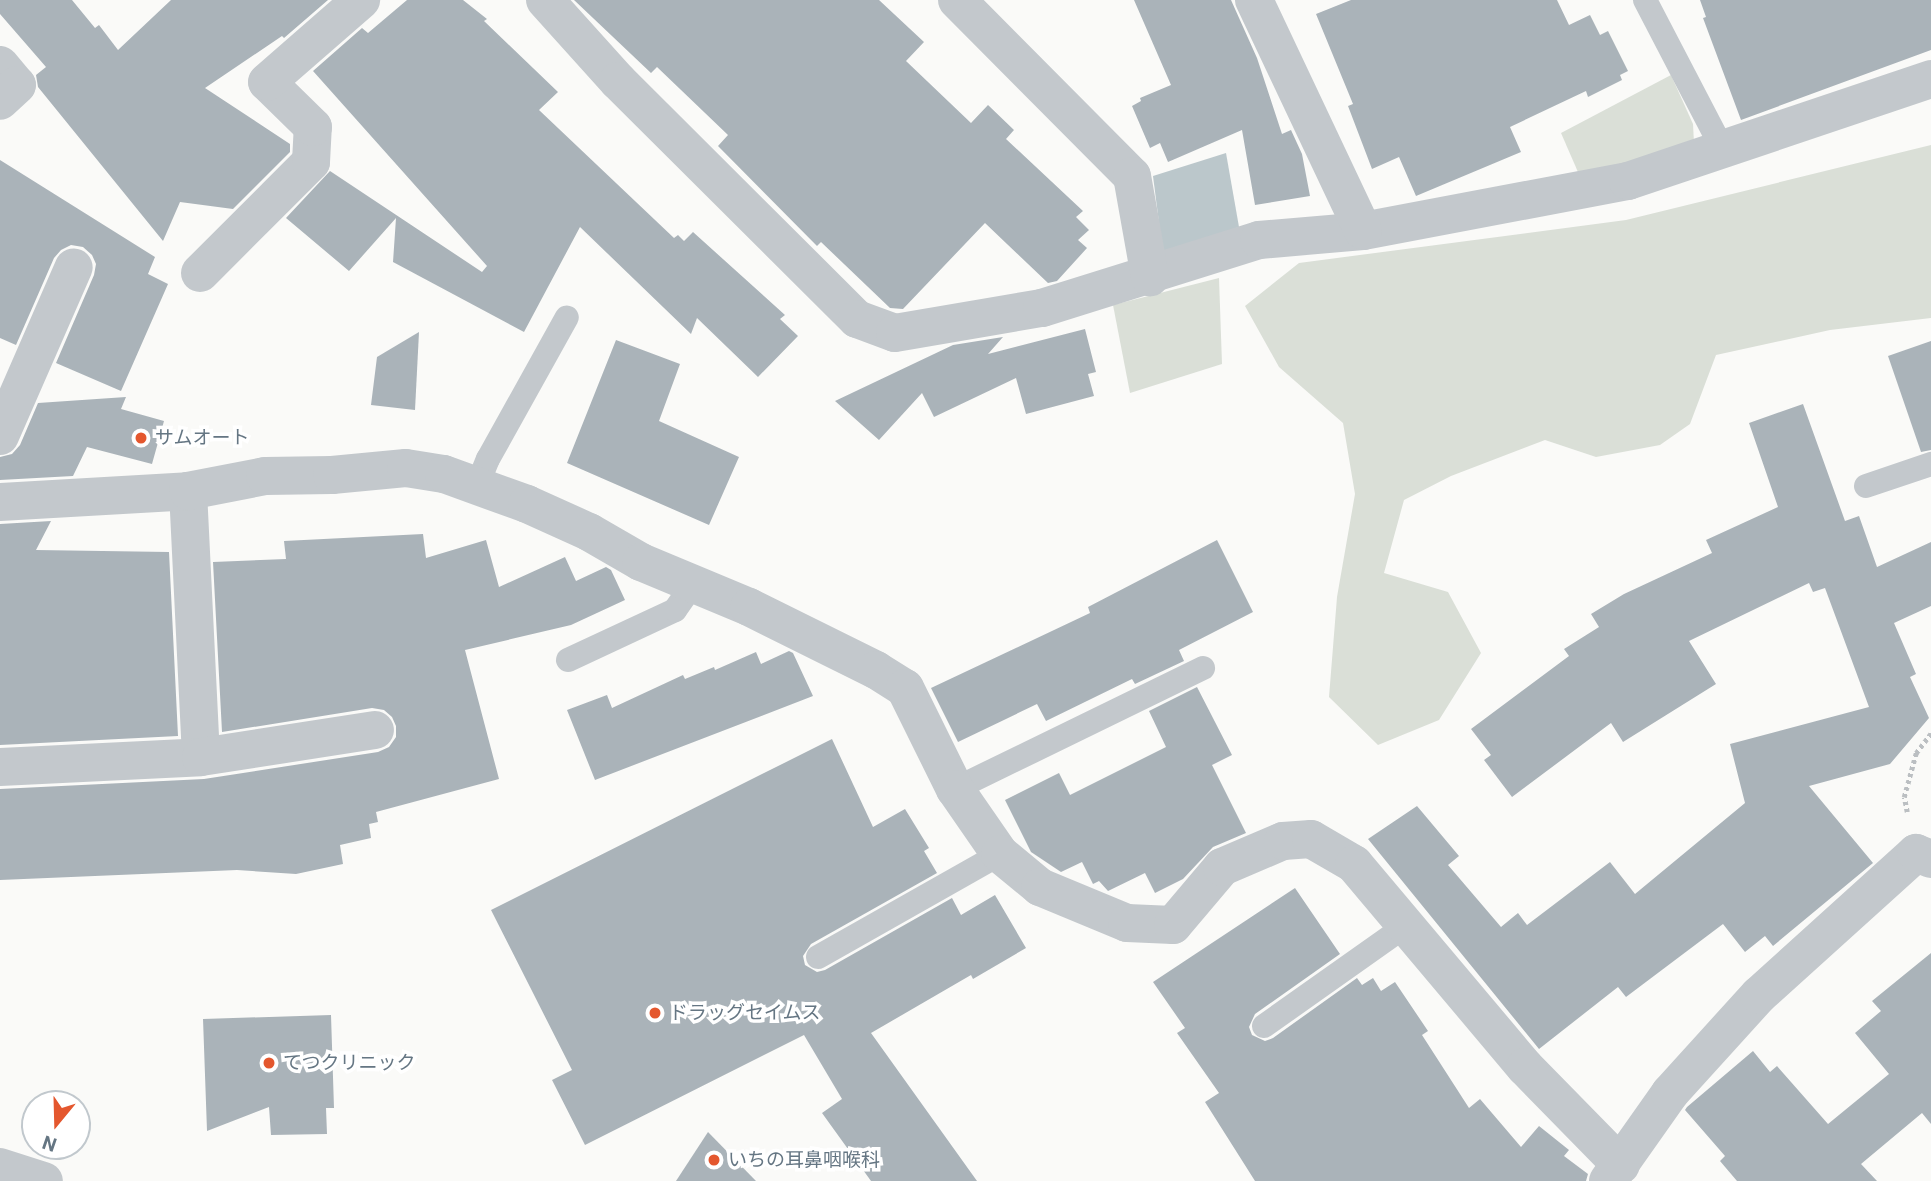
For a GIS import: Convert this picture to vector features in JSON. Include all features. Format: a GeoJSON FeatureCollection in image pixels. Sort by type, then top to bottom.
{"type":"FeatureCollection","features":[{"type":"Feature","properties":{"kind":"street"},"geometry":{"type":"LineString","coordinates":[[200,273],[311,162],[313,127],[267,82],[361,0]]}},
{"type":"Feature","properties":{"kind":"street"},"geometry":{"type":"LineString","coordinates":[[545,0],[618,81],[857,318],[895,333],[1042,308],[1150,277],[1259,240],[1363,231],[1628,181],[1931,79]]}},
{"type":"Feature","properties":{"kind":"street"},"geometry":{"type":"LineString","coordinates":[[957,0],[1132,176],[1150,277]]}},
{"type":"Feature","properties":{"kind":"street"},"geometry":{"type":"LineString","coordinates":[[1254,0],[1363,231]]}},
{"type":"Feature","properties":{"kind":"street"},"geometry":{"type":"LineString","coordinates":[[0,65],[17,85],[0,101]]}},
{"type":"Feature","properties":{"kind":"street"},"geometry":{"type":"LineString","coordinates":[[0,436],[75,267]]}},
{"type":"Feature","properties":{"kind":"street"},"geometry":{"type":"LineString","coordinates":[[0,502],[188,491],[265,476],[332,475],[406,468],[444,474],[589,532],[641,562],[692,586],[749,607],[876,670],[905,688],[955,789],[1000,854],[1040,887],[1127,923],[1172,926],[1222,867],[1283,841],[1311,839],[1354,864],[1615,1173],[1670,1093],[1759,995],[1924,856]]}},
{"type":"Feature","properties":{"kind":"street"},"geometry":{"type":"LineString","coordinates":[[188,491],[201,757]]}},
{"type":"Feature","properties":{"kind":"street"},"geometry":{"type":"LineString","coordinates":[[0,767],[201,757],[375,730]]}},
{"type":"Feature","properties":{"kind":"street"},"geometry":{"type":"LineString","coordinates":[[0,1167],[44,1181]]}},
{"type":"Feature","properties":{"kind":"lane"},"geometry":{"type":"LineString","coordinates":[[1645,0],[1722,148]]}},
{"type":"Feature","properties":{"kind":"lane"},"geometry":{"type":"LineString","coordinates":[[477,486],[567,317]]}},
{"type":"Feature","properties":{"kind":"lane"},"geometry":{"type":"LineString","coordinates":[[1866,486],[1931,464]]}},
{"type":"Feature","properties":{"kind":"lane"},"geometry":{"type":"LineString","coordinates":[[568,660],[676,610],[692,586]]}},
{"type":"Feature","properties":{"kind":"lane"},"geometry":{"type":"LineString","coordinates":[[955,789],[1203,668]]}},
{"type":"Feature","properties":{"kind":"lane"},"geometry":{"type":"LineString","coordinates":[[818,957],[1000,854]]}},
{"type":"Feature","properties":{"kind":"lane"},"geometry":{"type":"LineString","coordinates":[[1264,1026],[1405,927]]}},
{"type":"Feature","properties":{"kind":"path"},"geometry":{"type":"LineString","coordinates":[[1924,856],[1903,797],[1916,753],[1931,733]]}},
{"type":"Feature","properties":{"kind":"shaded area"},"geometry":{"type":"Polygon","coordinates":[[[1671,75],[1693,124],[1694,143],[1581,179],[1561,133],[1671,75]]]}},
{"type":"Feature","properties":{"kind":"shaded area"},"geometry":{"type":"Polygon","coordinates":[[[1931,145],[1931,318],[1830,330],[1716,355],[1690,424],[1660,445],[1596,457],[1545,440],[1451,476],[1404,500],[1384,573],[1448,592],[1481,653],[1439,720],[1378,745],[1329,697],[1337,597],[1355,494],[1343,423],[1279,367],[1245,306],[1299,263],[1626,220],[1931,145]]]}},
{"type":"Feature","properties":{"kind":"shaded area"},"geometry":{"type":"Polygon","coordinates":[[[1226,153],[1239,227],[1163,254],[1153,176],[1226,153]]]}},
{"type":"Feature","properties":{"kind":"shaded area"},"geometry":{"type":"Polygon","coordinates":[[[1219,278],[1222,364],[1130,393],[1113,305],[1219,278]]]}},
{"type":"Feature","properties":{"kind":"building"},"geometry":{"type":"Polygon","coordinates":[[[0,0],[72,0],[95,28],[99,25],[118,50],[171,0],[328,0],[284,38],[282,36],[205,88],[290,144],[290,152],[233,209],[180,202],[163,241],[38,87],[36,75],[46,67],[0,14],[0,0]]]}},
{"type":"Feature","properties":{"kind":"building"},"geometry":{"type":"Polygon","coordinates":[[[407,0],[463,0],[487,19],[484,21],[558,92],[539,110],[674,238],[678,235],[684,241],[693,232],[785,315],[780,319],[798,336],[758,377],[697,318],[691,334],[580,227],[524,332],[393,262],[396,218],[349,271],[286,218],[330,171],[482,272],[487,266],[313,71],[362,28],[368,33],[407,0]]]}},
{"type":"Feature","properties":{"kind":"building"},"geometry":{"type":"Polygon","coordinates":[[[574,0],[879,0],[924,42],[906,61],[971,123],[988,105],[1014,130],[1006,139],[1083,211],[1076,217],[1089,230],[1078,240],[1087,248],[1057,281],[1048,283],[985,223],[903,309],[890,308],[821,242],[817,246],[718,146],[728,135],[657,67],[651,73],[574,0]]]}},
{"type":"Feature","properties":{"kind":"building"},"geometry":{"type":"Polygon","coordinates":[[[1134,0],[1231,0],[1257,58],[1282,134],[1291,130],[1302,154],[1310,196],[1255,205],[1242,130],[1168,162],[1160,143],[1150,148],[1132,106],[1141,101],[1140,98],[1171,85],[1134,0]]]}},
{"type":"Feature","properties":{"kind":"building"},"geometry":{"type":"Polygon","coordinates":[[[1351,0],[1557,0],[1569,25],[1590,15],[1600,35],[1608,31],[1628,71],[1620,75],[1622,80],[1588,97],[1586,91],[1510,127],[1521,152],[1416,196],[1399,157],[1372,169],[1348,106],[1353,104],[1316,14],[1351,0]]]}},
{"type":"Feature","properties":{"kind":"building"},"geometry":{"type":"Polygon","coordinates":[[[1700,0],[1931,0],[1931,50],[1741,120],[1703,18],[1706,17],[1700,0]]]}},
{"type":"Feature","properties":{"kind":"building"},"geometry":{"type":"Polygon","coordinates":[[[0,160],[155,257],[148,274],[168,284],[121,391],[56,363],[94,275],[96,264],[92,255],[83,247],[71,245],[61,250],[54,258],[16,345],[0,338],[0,160]]]}},
{"type":"Feature","properties":{"kind":"building"},"geometry":{"type":"Polygon","coordinates":[[[1085,329],[1096,372],[1088,374],[1094,396],[1026,414],[1016,378],[934,417],[922,393],[879,440],[835,401],[953,345],[1003,337],[988,354],[1085,329]]]}},
{"type":"Feature","properties":{"kind":"building"},"geometry":{"type":"Polygon","coordinates":[[[419,332],[415,410],[371,405],[377,357],[419,332]]]}},
{"type":"Feature","properties":{"kind":"building"},"geometry":{"type":"Polygon","coordinates":[[[616,340],[680,364],[659,421],[739,457],[709,525],[567,463],[616,340]]]}},
{"type":"Feature","properties":{"kind":"building"},"geometry":{"type":"Polygon","coordinates":[[[1931,341],[1931,450],[1921,452],[1888,356],[1931,341]]]}},
{"type":"Feature","properties":{"kind":"building"},"geometry":{"type":"Polygon","coordinates":[[[126,397],[121,409],[164,421],[152,464],[87,447],[73,476],[0,480],[0,457],[12,454],[20,445],[38,403],[126,397]]]}},
{"type":"Feature","properties":{"kind":"building"},"geometry":{"type":"Polygon","coordinates":[[[1803,404],[1845,521],[1859,516],[1877,567],[1931,542],[1931,606],[1894,623],[1916,674],[1910,677],[1929,718],[1890,764],[1809,786],[1873,863],[1773,946],[1765,936],[1745,952],[1723,924],[1626,997],[1618,987],[1539,1049],[1368,839],[1417,806],[1459,856],[1448,865],[1501,927],[1518,913],[1527,925],[1610,862],[1635,894],[1745,803],[1730,744],[1869,707],[1825,588],[1813,592],[1809,583],[1689,641],[1716,684],[1623,742],[1611,723],[1512,797],[1484,760],[1491,755],[1471,729],[1569,656],[1564,649],[1599,627],[1591,614],[1624,594],[1712,553],[1706,540],[1778,507],[1749,423],[1803,404]]]}},
{"type":"Feature","properties":{"kind":"building"},"geometry":{"type":"Polygon","coordinates":[[[51,521],[36,550],[169,552],[178,736],[0,745],[0,524],[51,521]]]}},
{"type":"Feature","properties":{"kind":"building"},"geometry":{"type":"Polygon","coordinates":[[[423,534],[426,558],[486,540],[499,587],[565,557],[576,581],[606,567],[611,570],[625,600],[571,625],[465,650],[499,779],[376,812],[378,822],[369,824],[371,838],[340,845],[343,864],[296,874],[237,870],[0,880],[0,789],[204,779],[378,752],[389,747],[396,737],[396,726],[392,717],[384,710],[372,708],[222,732],[213,562],[286,559],[284,541],[423,534]]]}},
{"type":"Feature","properties":{"kind":"building"},"geometry":{"type":"Polygon","coordinates":[[[1217,540],[1253,612],[1179,650],[1184,661],[1135,684],[1132,679],[1046,721],[1037,704],[958,742],[931,688],[1090,613],[1088,607],[1217,540]]]}},
{"type":"Feature","properties":{"kind":"building"},"geometry":{"type":"Polygon","coordinates":[[[789,651],[793,653],[813,696],[595,780],[567,710],[607,695],[612,708],[683,675],[685,679],[714,667],[715,670],[756,652],[761,664],[789,651]]]}},
{"type":"Feature","properties":{"kind":"building"},"geometry":{"type":"Polygon","coordinates":[[[1197,687],[1232,755],[1212,765],[1246,833],[1213,847],[1183,879],[1155,893],[1145,873],[1108,891],[1099,881],[1093,884],[1082,862],[1061,872],[1031,852],[1005,800],[1059,773],[1070,795],[1166,747],[1149,711],[1197,687]]]}},
{"type":"Feature","properties":{"kind":"building"},"geometry":{"type":"Polygon","coordinates":[[[832,739],[873,827],[905,809],[929,848],[924,851],[937,873],[811,944],[803,956],[805,965],[817,972],[825,970],[952,898],[961,915],[995,895],[1026,948],[973,979],[971,975],[871,1033],[977,1181],[871,1181],[822,1113],[842,1099],[804,1035],[585,1145],[552,1080],[572,1070],[491,910],[832,739]]]}},
{"type":"Feature","properties":{"kind":"building"},"geometry":{"type":"Polygon","coordinates":[[[1295,888],[1340,954],[1255,1014],[1249,1027],[1252,1035],[1265,1041],[1273,1038],[1357,978],[1362,985],[1373,978],[1381,991],[1395,982],[1428,1031],[1422,1035],[1469,1108],[1480,1099],[1521,1147],[1539,1126],[1569,1150],[1564,1156],[1588,1174],[1586,1181],[1255,1181],[1205,1102],[1219,1093],[1177,1033],[1185,1028],[1153,982],[1295,888]]]}},
{"type":"Feature","properties":{"kind":"building"},"geometry":{"type":"Polygon","coordinates":[[[1931,953],[1931,1124],[1922,1113],[1861,1164],[1877,1181],[1737,1181],[1720,1161],[1725,1156],[1685,1110],[1687,1107],[1753,1051],[1770,1072],[1777,1066],[1828,1124],[1889,1074],[1855,1033],[1881,1011],[1872,1001],[1931,953]]]}},
{"type":"Feature","properties":{"kind":"building","name":"てつクリニック"},"geometry":{"type":"Polygon","coordinates":[[[331,1015],[334,1108],[326,1108],[327,1134],[271,1135],[269,1107],[207,1131],[203,1019],[331,1015]]]}},
{"type":"Feature","properties":{"kind":"building","name":"いちの耳鼻咽喉科"},"geometry":{"type":"Polygon","coordinates":[[[708,1132],[756,1181],[676,1181],[708,1132]]]}},
{"type":"Feature","properties":{"kind":"place","name":"サムオート"},"geometry":{"type":"Point","coordinates":[141,438]}},
{"type":"Feature","properties":{"kind":"place","name":"ドラッグセイムス"},"geometry":{"type":"Point","coordinates":[655,1013]}},
{"type":"Feature","properties":{"kind":"place","name":"てつクリニック"},"geometry":{"type":"Point","coordinates":[269,1063]}},
{"type":"Feature","properties":{"kind":"place","name":"いちの耳鼻咽喉科"},"geometry":{"type":"Point","coordinates":[714,1160]}}]}
